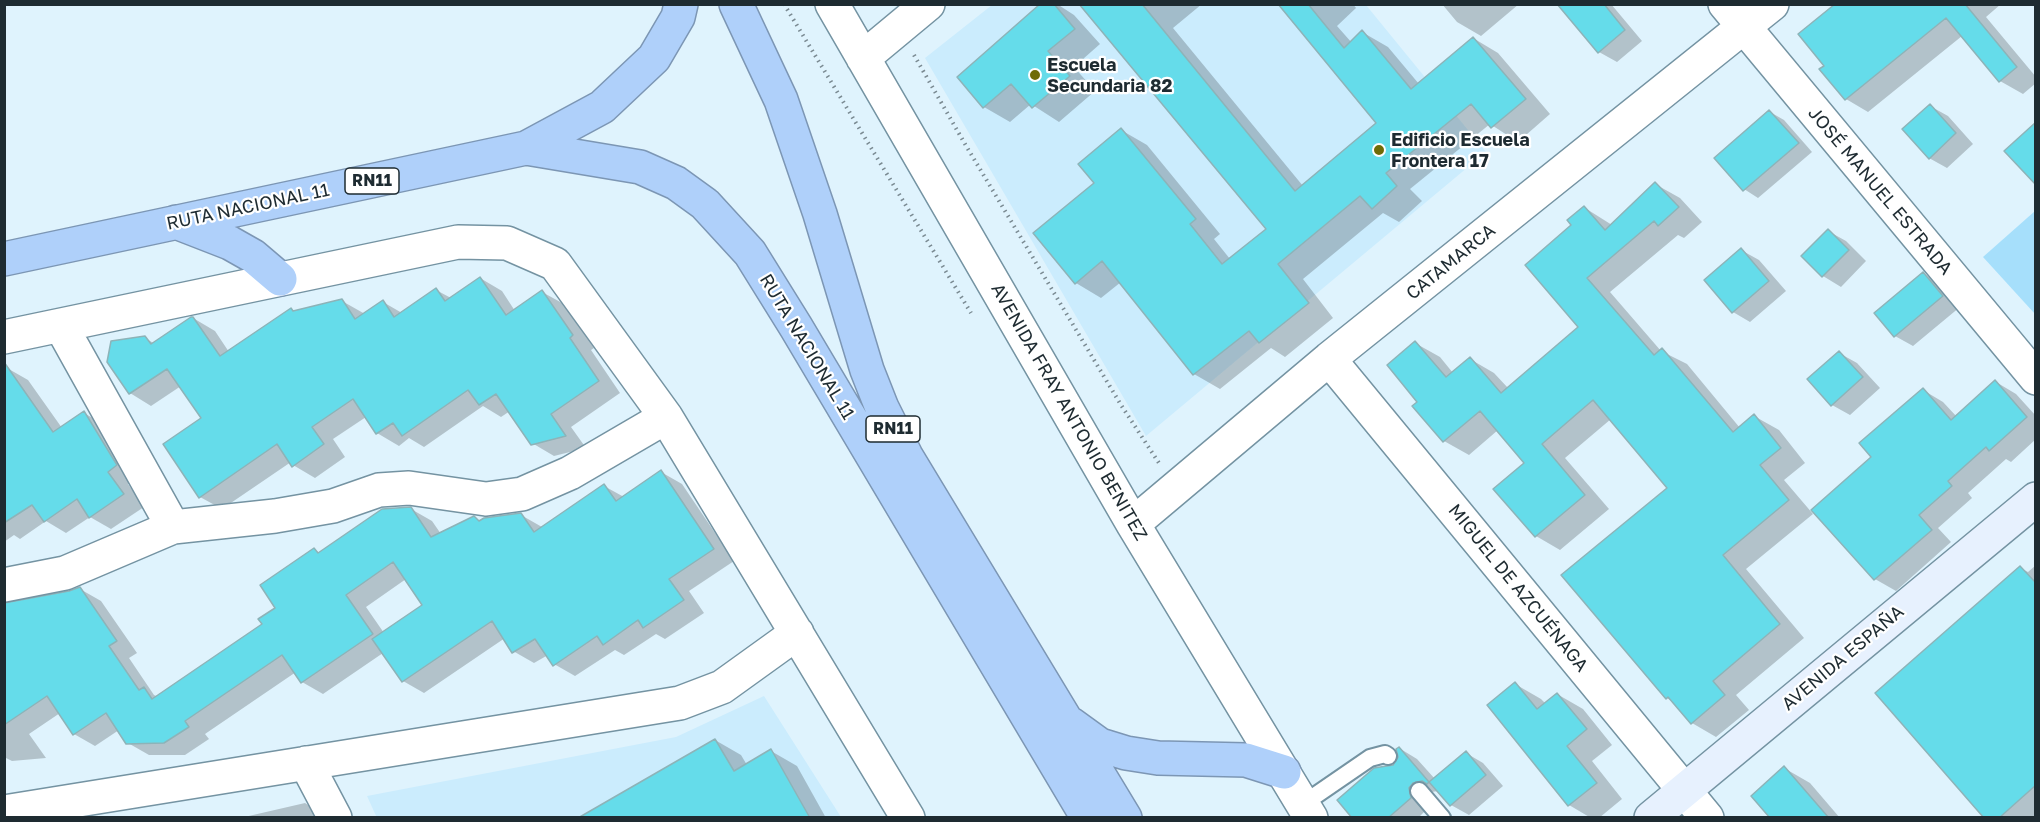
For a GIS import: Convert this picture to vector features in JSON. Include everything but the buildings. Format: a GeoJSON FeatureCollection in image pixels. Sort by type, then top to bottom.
{"type":"FeatureCollection","features":[{"type":"Feature","properties":{"kind":"highway","name":"RUTA NACIONAL 11"},"geometry":{"type":"LineString","coordinates":[[4,259],[526,148],[602,107],[654,58],[678,17],[681,4]]}},
{"type":"Feature","properties":{"kind":"highway","name":"RUTA NACIONAL 11"},"geometry":{"type":"LineString","coordinates":[[736,4],[781,100],[820,214],[867,370],[882,408],[906,456],[1125,818]]}},
{"type":"Feature","properties":{"kind":"highway","name":"RUTA NACIONAL 11"},"geometry":{"type":"LineString","coordinates":[[526,148],[640,167],[676,183],[705,204],[750,253],[1088,818]]}},
{"type":"Feature","properties":{"kind":"highway"},"geometry":{"type":"LineString","coordinates":[[176,222],[230,243],[253,256],[279,279]]}},
{"type":"Feature","properties":{"kind":"highway"},"geometry":{"type":"LineString","coordinates":[[1066,720],[1100,745],[1126,753],[1158,758],[1246,760],[1284,772]]}},
{"type":"Feature","properties":{"kind":"main road","name":"AVENIDA ESPAÑA"},"geometry":{"type":"LineString","coordinates":[[1651,818],[2036,499]]}},
{"type":"Feature","properties":{"kind":"street","name":"AVENIDA FRAY ANTONIO BENITEZ"},"geometry":{"type":"LineString","coordinates":[[832,4],[1133,524],[1307,811]]}},
{"type":"Feature","properties":{"kind":"street"},"geometry":{"type":"LineString","coordinates":[[863,58],[928,4]]}},
{"type":"Feature","properties":{"kind":"street","name":"CATAMARCA"},"geometry":{"type":"LineString","coordinates":[[1133,524],[1734,16],[1772,4]]}},
{"type":"Feature","properties":{"kind":"street","name":"JOSÉ MANUEL ESTRADA"},"geometry":{"type":"LineString","coordinates":[[1734,16],[2036,378]]}},
{"type":"Feature","properties":{"kind":"street"},"geometry":{"type":"LineString","coordinates":[[4,338],[458,242],[507,243],[555,264],[666,417],[908,818]]}},
{"type":"Feature","properties":{"kind":"street"},"geometry":{"type":"LineString","coordinates":[[60,326],[173,527]]}},
{"type":"Feature","properties":{"kind":"street","name":"MIGUEL DE AZCUÉNAGA"},"geometry":{"type":"LineString","coordinates":[[1329,359],[1707,818]]}},
{"type":"Feature","properties":{"kind":"street"},"geometry":{"type":"LineString","coordinates":[[4,585],[65,573],[173,527],[275,516],[333,506],[379,490],[409,488],[486,499],[522,494],[570,473],[666,417]]}},
{"type":"Feature","properties":{"kind":"street"},"geometry":{"type":"LineString","coordinates":[[8,814],[680,703],[722,687],[796,633]]}},
{"type":"Feature","properties":{"kind":"street"},"geometry":{"type":"LineString","coordinates":[[306,763],[335,818]]}},
{"type":"Feature","properties":{"kind":"lane"},"geometry":{"type":"LineString","coordinates":[[1307,811],[1370,759],[1385,753],[1388,756]]}},
{"type":"Feature","properties":{"kind":"lane"},"geometry":{"type":"LineString","coordinates":[[1419,791],[1442,818]]}},
{"type":"Feature","properties":{"kind":"path"},"geometry":{"type":"LineString","coordinates":[[898,29],[1121,405],[1176,488]]}},
{"type":"Feature","properties":{"kind":"shaded area"},"geometry":{"type":"Polygon","coordinates":[[[992,5],[1366,5],[1486,152],[1146,436],[925,58],[992,5]]]}},
{"type":"Feature","properties":{"kind":"shaded area"},"geometry":{"type":"Polygon","coordinates":[[[2035,211],[2035,314],[1983,257],[2035,211]]]}},
{"type":"Feature","properties":{"kind":"shaded area"},"geometry":{"type":"Polygon","coordinates":[[[764,696],[841,817],[377,818],[367,796],[676,737],[764,696]]]}},
{"type":"Feature","properties":{"kind":"place","name":"Escuela Secundaria 82"},"geometry":{"type":"Point","coordinates":[1035,75]}},
{"type":"Feature","properties":{"kind":"place","name":"Edificio Escuela Frontera 17"},"geometry":{"type":"Point","coordinates":[1379,150]}}]}
